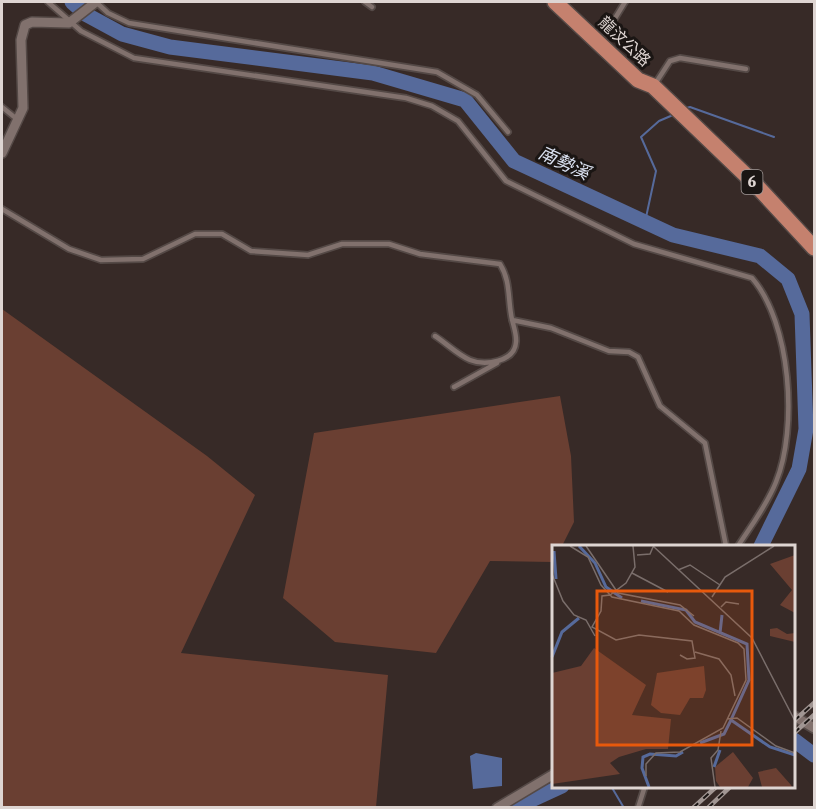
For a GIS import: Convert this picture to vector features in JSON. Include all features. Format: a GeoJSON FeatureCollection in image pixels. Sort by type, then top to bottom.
{"type":"FeatureCollection","features":[{"type":"Feature","properties":{"kind":"main road","name":"龍汶公路"},"geometry":{"type":"LineString","coordinates":[[555,2],[603,37]]}},
{"type":"Feature","properties":{"kind":"main road","name":"龍汶公路"},"geometry":{"type":"LineString","coordinates":[[570,2],[603,37]]}},
{"type":"Feature","properties":{"kind":"main road","name":"6"},"geometry":{"type":"LineString","coordinates":[[603,37],[646,74],[653,86]]}},
{"type":"Feature","properties":{"kind":"main road","name":"龍汶公路"},"geometry":{"type":"LineString","coordinates":[[653,86],[755,184],[814,248]]}},
{"type":"Feature","properties":{"kind":"street"},"geometry":{"type":"LineString","coordinates":[[2,153],[23,108],[21,32],[25,25],[32,22],[71,21],[95,2]]}},
{"type":"Feature","properties":{"kind":"street"},"geometry":{"type":"LineString","coordinates":[[795,717],[814,728]]}},
{"type":"Feature","properties":{"kind":"street"},"geometry":{"type":"LineString","coordinates":[[498,807],[552,775]]}},
{"type":"Feature","properties":{"kind":"lane"},"geometry":{"type":"LineString","coordinates":[[48,2],[71,21],[134,58],[365,91],[406,98],[432,106],[458,121],[506,181],[634,244],[742,273],[752,278],[763,291],[770,307],[783,352],[789,393],[783,454],[776,482],[739,545]]}},
{"type":"Feature","properties":{"kind":"lane"},"geometry":{"type":"LineString","coordinates":[[95,2],[108,13],[129,23],[437,72],[477,95],[508,132]]}},
{"type":"Feature","properties":{"kind":"lane"},"geometry":{"type":"LineString","coordinates":[[365,2],[372,7]]}},
{"type":"Feature","properties":{"kind":"lane"},"geometry":{"type":"LineString","coordinates":[[603,37],[625,2]]}},
{"type":"Feature","properties":{"kind":"lane"},"geometry":{"type":"LineString","coordinates":[[653,86],[670,61],[680,58],[747,69]]}},
{"type":"Feature","properties":{"kind":"lane"},"geometry":{"type":"LineString","coordinates":[[2,106],[18,120]]}},
{"type":"Feature","properties":{"kind":"lane"},"geometry":{"type":"LineString","coordinates":[[2,209],[69,249],[101,260],[143,260],[195,234],[222,234],[251,251],[308,255],[342,244],[389,243],[420,254],[500,264],[506,274],[516,345],[505,359],[475,373],[454,387]]}},
{"type":"Feature","properties":{"kind":"lane"},"geometry":{"type":"LineString","coordinates":[[512,320],[551,328],[609,351],[629,352],[638,357],[660,406],[705,443],[726,545]]}},
{"type":"Feature","properties":{"kind":"lane"},"geometry":{"type":"LineString","coordinates":[[435,336],[471,360],[490,362],[505,359]]}},
{"type":"Feature","properties":{"kind":"lane"},"geometry":{"type":"LineString","coordinates":[[638,807],[644,788]]}},
{"type":"Feature","properties":{"kind":"shaded area"},"geometry":{"type":"Polygon","coordinates":[[[2,309],[207,456],[255,495],[181,653],[388,675],[376,807],[2,807],[2,309]]]}},
{"type":"Feature","properties":{"kind":"shaded area"},"geometry":{"type":"Polygon","coordinates":[[[560,396],[571,456],[574,522],[562,545],[552,545],[552,562],[490,561],[436,653],[335,642],[283,598],[314,433],[560,396]]]}},
{"type":"Feature","properties":{"kind":"water"},"geometry":{"type":"Polygon","coordinates":[[[476,753],[502,758],[502,786],[473,789],[470,756],[476,753]]]}},
{"type":"Feature","properties":{"kind":"waterway","name":"南勢溪"},"geometry":{"type":"LineString","coordinates":[[72,2],[87,15],[122,34],[170,47],[373,73],[465,100],[514,161],[673,235],[760,256],[788,279],[802,314],[806,429],[799,469],[761,545]]}},
{"type":"Feature","properties":{"kind":"waterway"},"geometry":{"type":"LineString","coordinates":[[686,108],[690,107],[774,137]]}},
{"type":"Feature","properties":{"kind":"waterway"},"geometry":{"type":"LineString","coordinates":[[645,222],[656,171],[641,137],[659,121],[673,115]]}},
{"type":"Feature","properties":{"kind":"waterway","name":"南勢溪"},"geometry":{"type":"LineString","coordinates":[[795,741],[814,755]]}},
{"type":"Feature","properties":{"kind":"waterway"},"geometry":{"type":"LineString","coordinates":[[514,808],[558,788]]}},
{"type":"Feature","properties":{"kind":"waterway"},"geometry":{"type":"LineString","coordinates":[[612,788],[624,808]]}},
{"type":"Feature","properties":{"kind":"railway"},"geometry":{"type":"LineString","coordinates":[[795,720],[814,703]]}},
{"type":"Feature","properties":{"kind":"railway"},"geometry":{"type":"LineString","coordinates":[[795,732],[814,715]]}},
{"type":"Feature","properties":{"kind":"railway"},"geometry":{"type":"LineString","coordinates":[[693,808],[715,788]]}},
{"type":"Feature","properties":{"kind":"railway"},"geometry":{"type":"LineString","coordinates":[[708,808],[729,788]]}}]}
